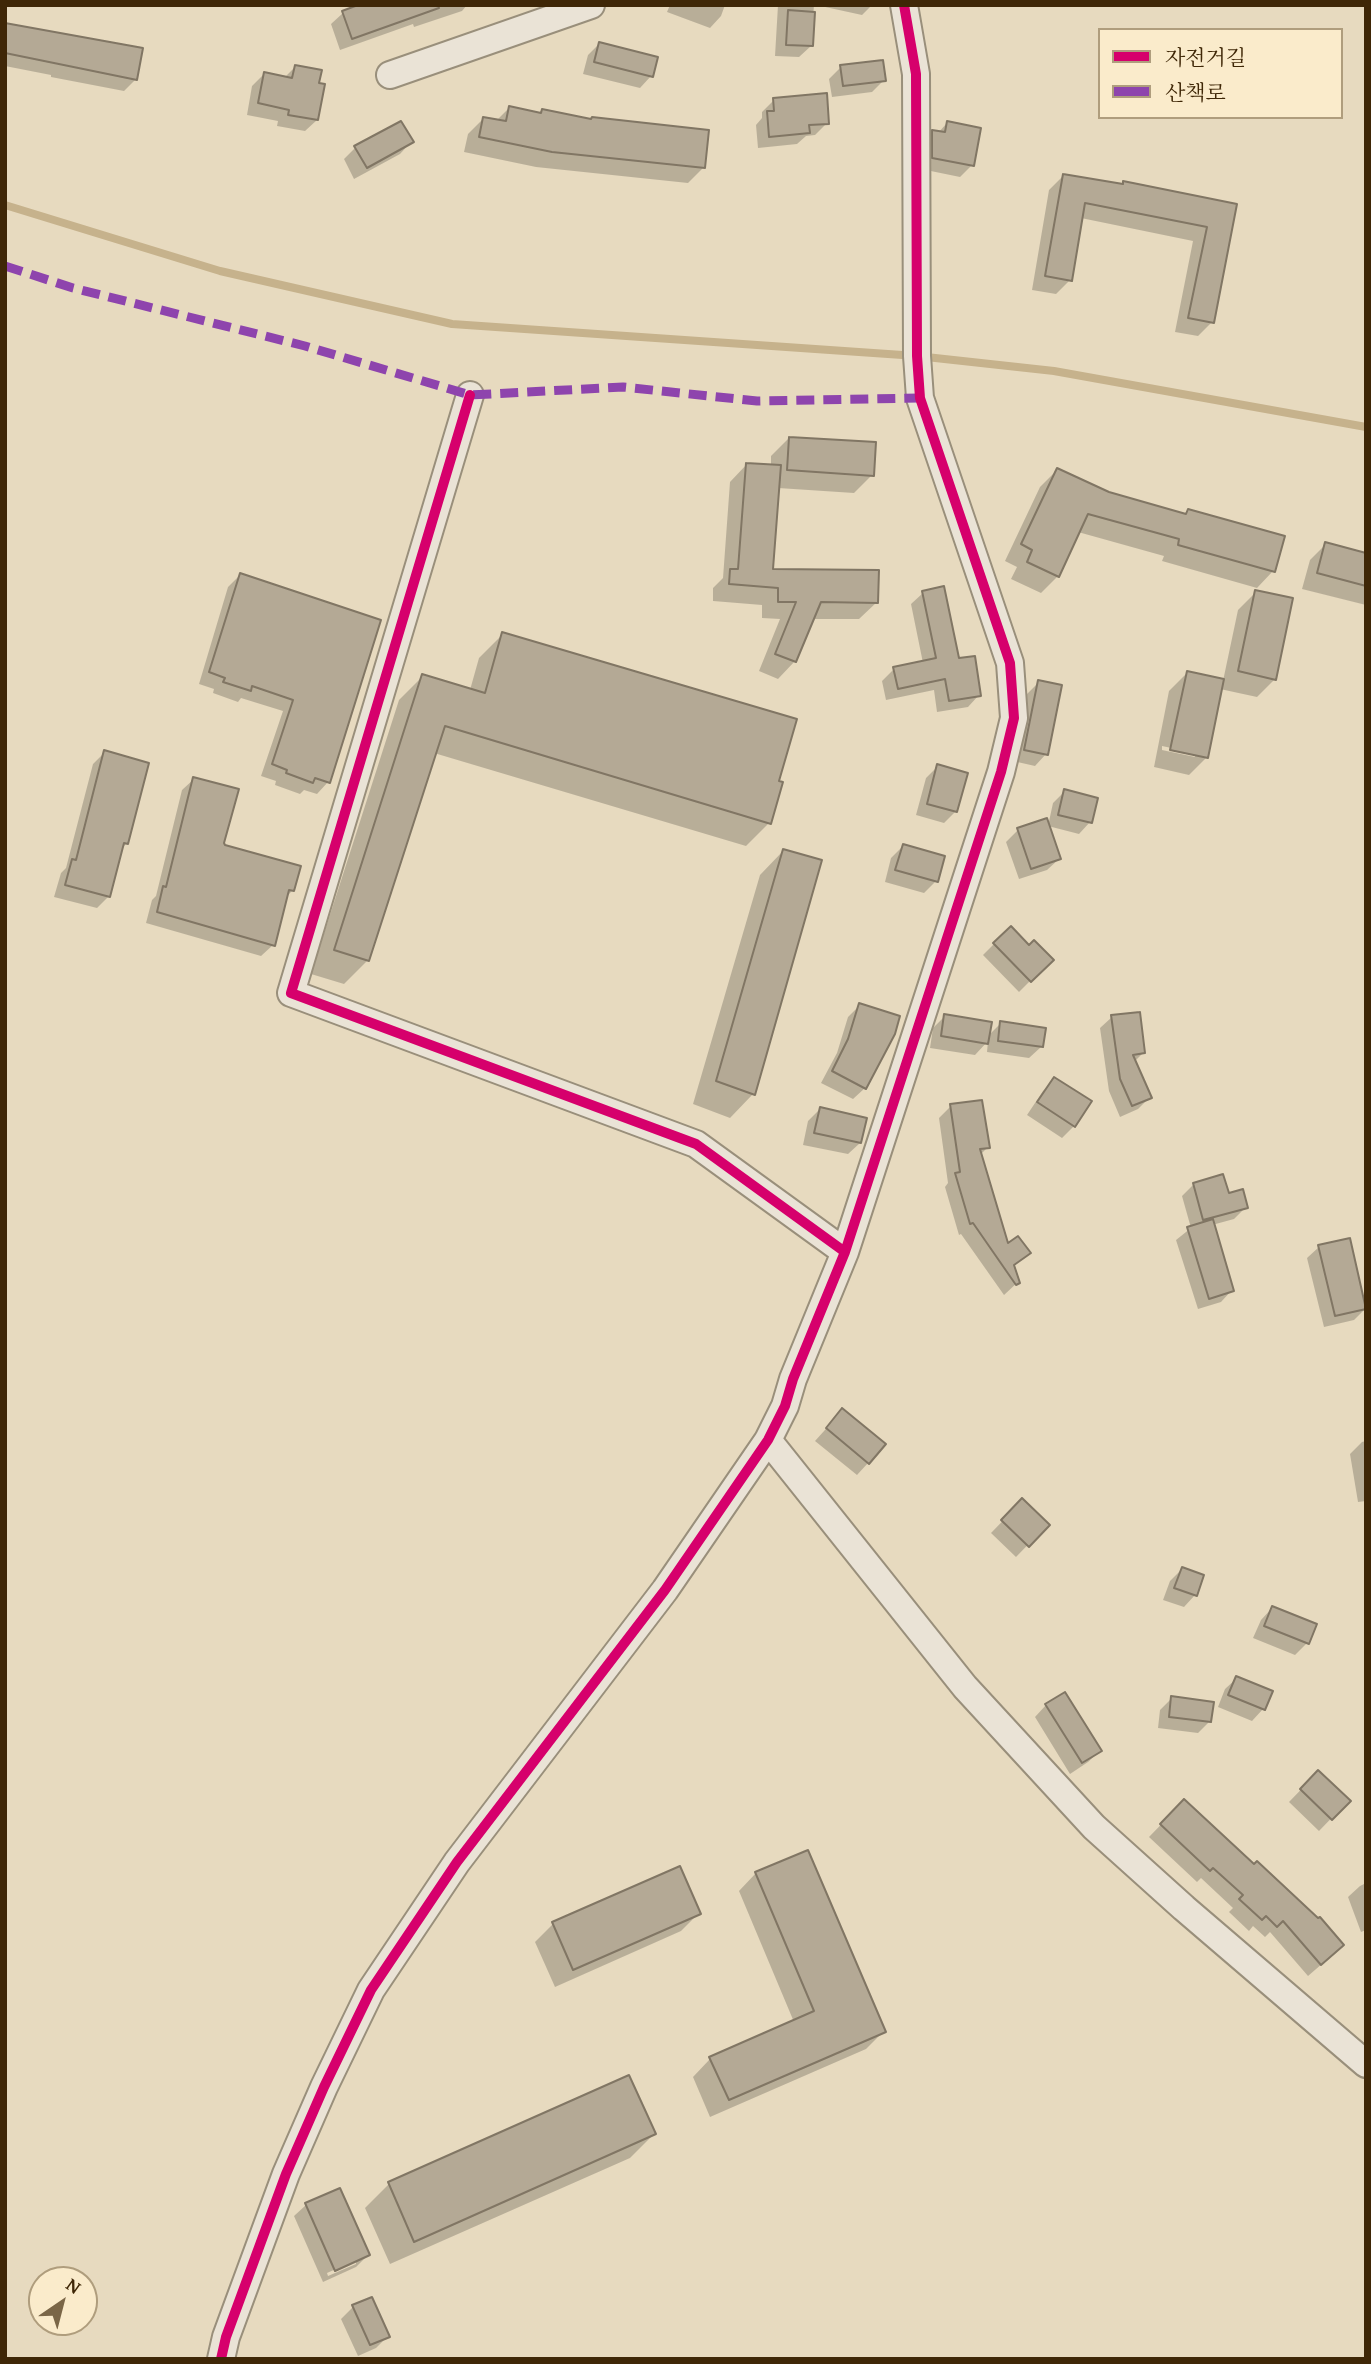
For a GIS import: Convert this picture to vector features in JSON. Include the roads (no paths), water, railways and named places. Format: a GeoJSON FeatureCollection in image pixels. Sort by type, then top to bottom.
{"type":"FeatureCollection","features":[{"type":"Feature","properties":{"kind":"street"},"geometry":{"type":"LineString","coordinates":[[390,75],[591,5]]}},
{"type":"Feature","properties":{"kind":"street"},"geometry":{"type":"LineString","coordinates":[[221,2359],[226,2337],[286,2174],[371,1990],[457,1862],[665,1590],[768,1440],[785,1406],[793,1379],[845,1252],[1001,772],[1014,718],[1010,663],[920,398],[916,356],[916,74],[904,5]]}},
{"type":"Feature","properties":{"kind":"street"},"geometry":{"type":"LineString","coordinates":[[470,395],[291,993],[696,1144],[845,1252]]}},
{"type":"Feature","properties":{"kind":"street"},"geometry":{"type":"LineString","coordinates":[[768,1440],[965,1687],[1094,1827],[1184,1908],[1366,2063]]}},
{"type":"Feature","properties":{"kind":"waterway"},"geometry":{"type":"LineString","coordinates":[[5,205],[220,271],[452,324],[917,356],[1054,371],[1366,427]]}}]}
